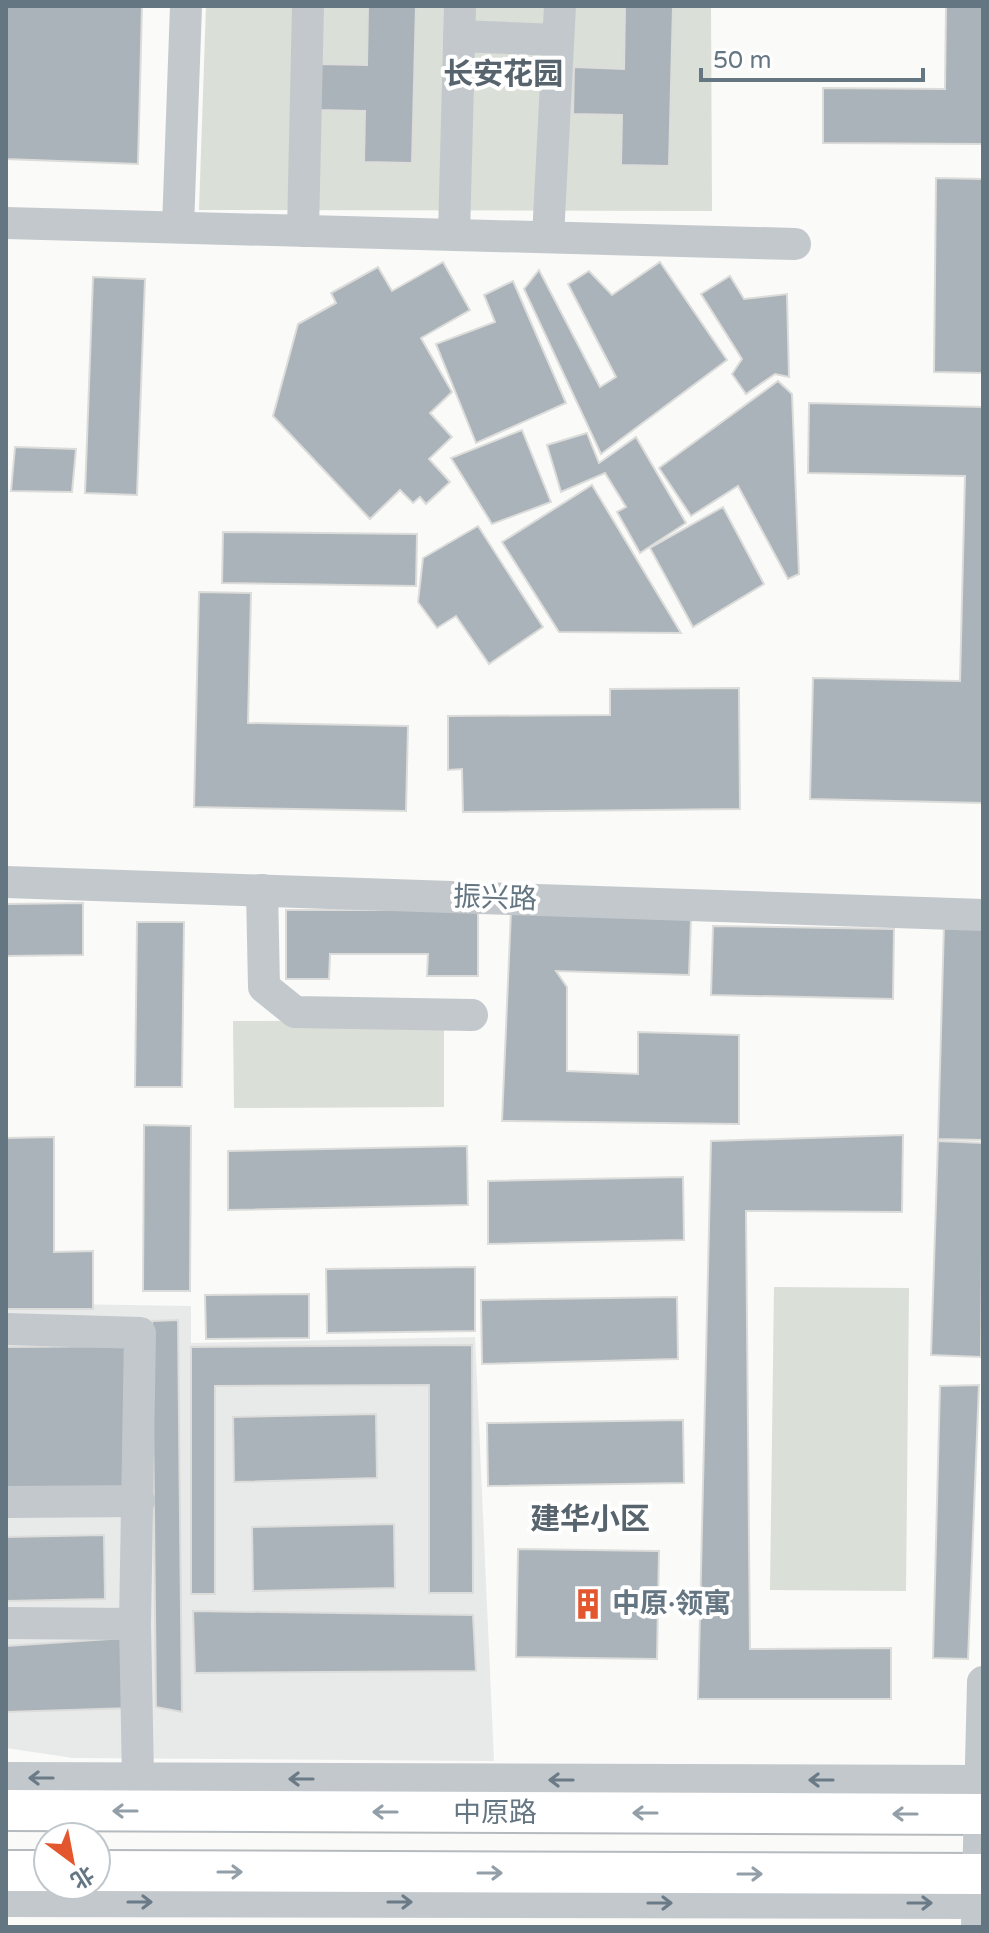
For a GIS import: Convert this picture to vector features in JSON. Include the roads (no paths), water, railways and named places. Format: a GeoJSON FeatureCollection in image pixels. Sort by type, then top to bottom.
{"type":"FeatureCollection","features":[{"type":"Feature","properties":{"kind":"main road","name":"中原路"},"geometry":{"type":"LineString","coordinates":[[6,1810],[981,1798]]}},
{"type":"Feature","properties":{"kind":"main road"},"geometry":{"type":"LineString","coordinates":[[6,1871],[32,1871]]}},
{"type":"Feature","properties":{"kind":"main road"},"geometry":{"type":"LineString","coordinates":[[112,1871],[980,1896]]}},
{"type":"Feature","properties":{"kind":"street"},"geometry":{"type":"LineString","coordinates":[[178,227],[186,6]]}},
{"type":"Feature","properties":{"kind":"street"},"geometry":{"type":"LineString","coordinates":[[303,231],[308,6]]}},
{"type":"Feature","properties":{"kind":"street"},"geometry":{"type":"LineString","coordinates":[[548,237],[560,6]]}},
{"type":"Feature","properties":{"kind":"street"},"geometry":{"type":"LineString","coordinates":[[454,235],[460,21],[558,40]]}},
{"type":"Feature","properties":{"kind":"street"},"geometry":{"type":"LineString","coordinates":[[6,223],[795,244]]}},
{"type":"Feature","properties":{"kind":"street","name":"振兴路"},"geometry":{"type":"LineString","coordinates":[[6,882],[983,915]]}},
{"type":"Feature","properties":{"kind":"street"},"geometry":{"type":"LineString","coordinates":[[262,890],[264,987],[295,1012],[472,1015]]}},
{"type":"Feature","properties":{"kind":"street"},"geometry":{"type":"LineString","coordinates":[[6,1329],[140,1333],[135,1624],[138,1778]]}},
{"type":"Feature","properties":{"kind":"street"},"geometry":{"type":"LineString","coordinates":[[6,1502],[139,1501]]}},
{"type":"Feature","properties":{"kind":"street"},"geometry":{"type":"LineString","coordinates":[[6,1623],[135,1624]]}},
{"type":"Feature","properties":{"kind":"street"},"geometry":{"type":"LineString","coordinates":[[6,1901],[506,1915],[980,1896],[983,1682]]}},
{"type":"Feature","properties":{"kind":"street"},"geometry":{"type":"LineString","coordinates":[[6,1778],[138,1778],[981,1798]]}},
{"type":"Feature","properties":{"kind":"place","name":"中原·领寓"},"geometry":{"type":"Point","coordinates":[588,1604]}},
{"type":"Feature","properties":{"kind":"district","name":"长安花园"},"geometry":{"type":"Point","coordinates":[503,74]}},
{"type":"Feature","properties":{"kind":"district","name":"建华小区"},"geometry":{"type":"Point","coordinates":[590,1519]}}]}
